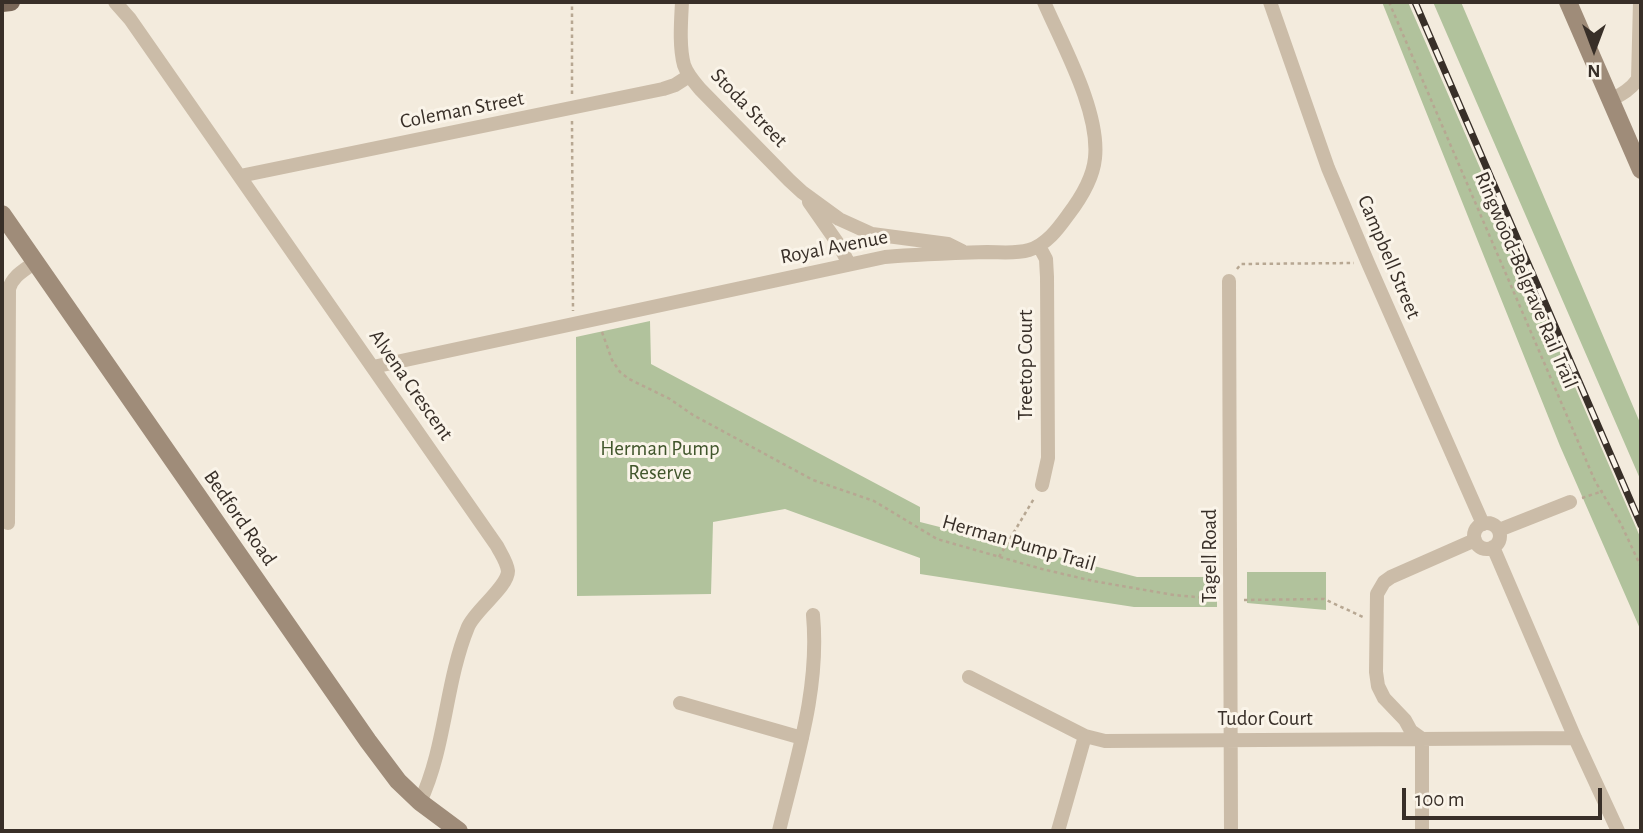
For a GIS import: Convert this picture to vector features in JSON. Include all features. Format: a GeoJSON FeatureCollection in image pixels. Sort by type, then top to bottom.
{"type":"FeatureCollection","features":[{"type":"Feature","properties":{"kind":"main road"},"geometry":{"type":"LineString","coordinates":[[2,4],[12,2]]}},
{"type":"Feature","properties":{"kind":"main road"},"geometry":{"type":"LineString","coordinates":[[1568,2],[1641,170]]}},
{"type":"Feature","properties":{"kind":"main road","name":"Bedford Road"},"geometry":{"type":"LineString","coordinates":[[2,214],[368,741],[398,781],[420,802],[459,831]]}},
{"type":"Feature","properties":{"kind":"street","name":"Alvena Crescent"},"geometry":{"type":"LineString","coordinates":[[115,2],[130,19],[373,367],[497,546],[508,569],[504,582],[470,621],[460,645],[431,774],[420,802]]}},
{"type":"Feature","properties":{"kind":"street","name":"Alvena Crescent"},"geometry":{"type":"LineString","coordinates":[[126,2],[130,19]]}},
{"type":"Feature","properties":{"kind":"street","name":"Stoda Street"},"geometry":{"type":"LineString","coordinates":[[682,2],[682,56],[689,76],[708,99],[802,192],[839,219],[872,233],[948,244],[967,253]]}},
{"type":"Feature","properties":{"kind":"street"},"geometry":{"type":"LineString","coordinates":[[1040,246],[1062,224],[1079,201],[1095,159],[1091,120],[1081,87],[1044,2]]}},
{"type":"Feature","properties":{"kind":"street","name":"Campbell Street"},"geometry":{"type":"LineString","coordinates":[[1270,2],[1328,168],[1483,524]]}},
{"type":"Feature","properties":{"kind":"street"},"geometry":{"type":"LineString","coordinates":[[1611,100],[1632,87],[1638,79],[1640,2]]}},
{"type":"Feature","properties":{"kind":"street","name":"Coleman Street"},"geometry":{"type":"LineString","coordinates":[[240,176],[663,89],[689,76]]}},
{"type":"Feature","properties":{"kind":"street","name":"Stoda Street"},"geometry":{"type":"LineString","coordinates":[[802,192],[849,264]]}},
{"type":"Feature","properties":{"kind":"street","name":"Royal Avenue"},"geometry":{"type":"LineString","coordinates":[[373,367],[885,257],[909,254],[1019,252],[1040,246]]}},
{"type":"Feature","properties":{"kind":"street","name":"Treetop Court"},"geometry":{"type":"LineString","coordinates":[[1040,246],[1046,259],[1047,277],[1048,458],[1042,485]]}},
{"type":"Feature","properties":{"kind":"street"},"geometry":{"type":"LineString","coordinates":[[8,523],[9,289],[17,276],[35,262]]}},
{"type":"Feature","properties":{"kind":"street","name":"Tagell Road"},"geometry":{"type":"LineString","coordinates":[[1229,281],[1231,831]]}},
{"type":"Feature","properties":{"kind":"street"},"geometry":{"type":"LineString","coordinates":[[1499,530],[1570,502]]}},
{"type":"Feature","properties":{"kind":"street"},"geometry":{"type":"LineString","coordinates":[[1483,524],[1490,524],[1499,530],[1499,542],[1493,547],[1480,547],[1475,540],[1477,528],[1483,524]]}},
{"type":"Feature","properties":{"kind":"street"},"geometry":{"type":"LineString","coordinates":[[1422,831],[1422,739],[1410,731],[1405,720],[1384,698],[1378,686],[1377,594],[1384,582],[1391,577],[1475,540]]}},
{"type":"Feature","properties":{"kind":"street"},"geometry":{"type":"LineString","coordinates":[[1493,547],[1618,831]]}},
{"type":"Feature","properties":{"kind":"street"},"geometry":{"type":"LineString","coordinates":[[779,831],[813,686],[813,615]]}},
{"type":"Feature","properties":{"kind":"street","name":"Tudor Court"},"geometry":{"type":"LineString","coordinates":[[969,677],[1085,736],[1105,741],[1575,738]]}},
{"type":"Feature","properties":{"kind":"street"},"geometry":{"type":"LineString","coordinates":[[680,703],[802,738]]}},
{"type":"Feature","properties":{"kind":"street"},"geometry":{"type":"LineString","coordinates":[[1058,831],[1085,736]]}},
{"type":"Feature","properties":{"kind":"path"},"geometry":{"type":"LineString","coordinates":[[572,2],[572,97]]}},
{"type":"Feature","properties":{"kind":"path","name":"Ringwood-Belgrave Rail Trail"},"geometry":{"type":"LineString","coordinates":[[1388,2],[1595,481],[1621,524],[1641,567]]}},
{"type":"Feature","properties":{"kind":"path"},"geometry":{"type":"LineString","coordinates":[[572,121],[573,317]]}},
{"type":"Feature","properties":{"kind":"path"},"geometry":{"type":"LineString","coordinates":[[1229,281],[1241,264],[1368,263]]}},
{"type":"Feature","properties":{"kind":"path","name":"Herman Pump Trail"},"geometry":{"type":"LineString","coordinates":[[597,319],[612,360],[629,379],[670,399],[693,415],[813,480],[874,501],[937,539],[1093,581],[1174,595],[1231,600],[1324,599],[1376,622]]}},
{"type":"Feature","properties":{"kind":"path"},"geometry":{"type":"LineString","coordinates":[[999,557],[1042,485]]}},
{"type":"Feature","properties":{"kind":"path"},"geometry":{"type":"LineString","coordinates":[[1570,502],[1603,491]]}},
{"type":"Feature","properties":{"kind":"green space"},"geometry":{"type":"Polygon","coordinates":[[[1382,2],[1408,2],[1641,539],[1641,631],[1560,446],[1382,2]]]}},
{"type":"Feature","properties":{"kind":"green space"},"geometry":{"type":"Polygon","coordinates":[[[1433,2],[1461,2],[1641,425],[1641,481],[1433,2]]]}},
{"type":"Feature","properties":{"kind":"green space","name":"Herman Pump Reserve"},"geometry":{"type":"Polygon","coordinates":[[[650,321],[651,364],[920,507],[920,522],[1137,577],[1217,577],[1217,607],[1134,607],[920,574],[920,558],[785,509],[713,522],[711,594],[577,596],[576,337],[650,321]]]}},
{"type":"Feature","properties":{"kind":"green space"},"geometry":{"type":"Polygon","coordinates":[[[1247,572],[1326,572],[1326,610],[1247,603],[1247,572]]]}},
{"type":"Feature","properties":{"kind":"railway"},"geometry":{"type":"LineString","coordinates":[[1415,2],[1641,525]]}}]}
